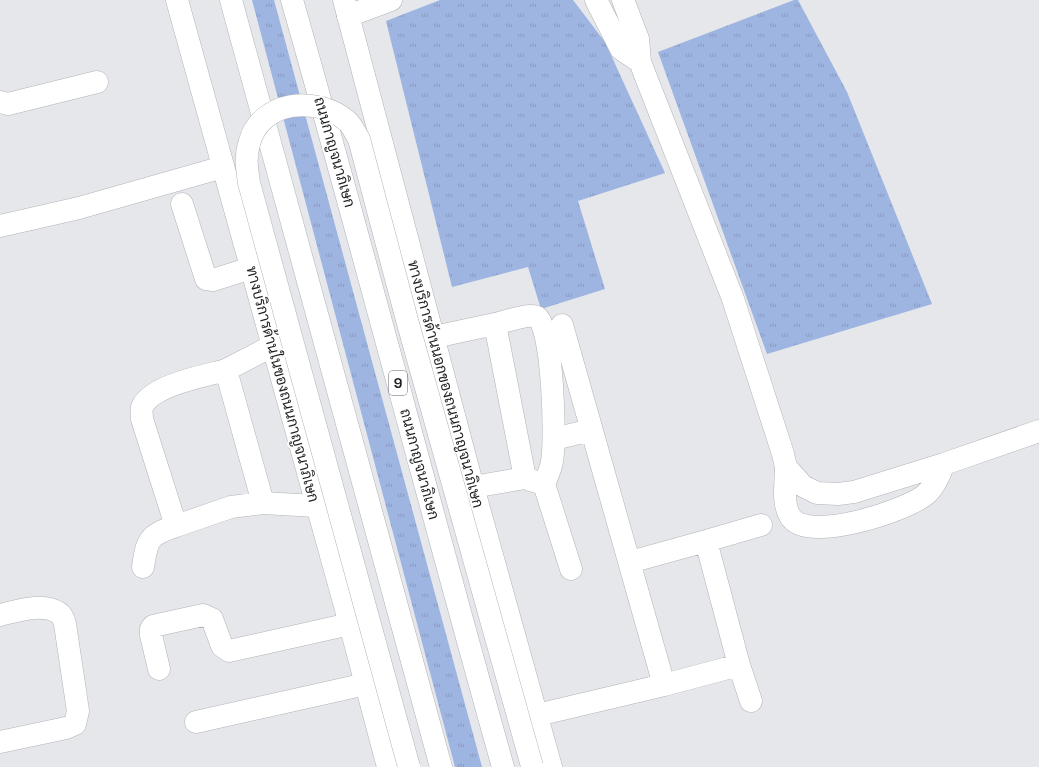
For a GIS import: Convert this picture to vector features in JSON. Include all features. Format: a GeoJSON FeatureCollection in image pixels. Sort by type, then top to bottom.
{"type":"FeatureCollection","features":[{"type":"Feature","properties":{"kind":"main road","name":"ทางบริการด้านในของถนนกาญจนาภิเษก"},"geometry":{"type":"LineString","coordinates":[[177,0],[222,167],[350,624],[388,767]]}},
{"type":"Feature","properties":{"kind":"main road"},"geometry":{"type":"LineString","coordinates":[[231,0],[441,767]]}},
{"type":"Feature","properties":{"kind":"main road","name":"ถนนกาญจนาภิเษก"},"geometry":{"type":"LineString","coordinates":[[292,0],[350,203],[452,586],[503,767]]}},
{"type":"Feature","properties":{"kind":"main road"},"geometry":{"type":"LineString","coordinates":[[346,8],[391,0]]}},
{"type":"Feature","properties":{"kind":"main road"},"geometry":{"type":"LineString","coordinates":[[596,0],[621,49],[640,62]]}},
{"type":"Feature","properties":{"kind":"main road"},"geometry":{"type":"LineString","coordinates":[[623,0],[638,39],[640,62],[733,299],[783,454],[786,467],[786,506],[790,516],[795,521],[818,527],[835,526],[850,523],[909,505],[926,495],[935,484],[944,464]]}},
{"type":"Feature","properties":{"kind":"main road","name":"ทางบริการด้านนอกของถนนกาญจนาภิเษก"},"geometry":{"type":"LineString","coordinates":[[346,8],[473,486],[537,716],[538,767]]}},
{"type":"Feature","properties":{"kind":"main road"},"geometry":{"type":"LineString","coordinates":[[0,102],[8,104],[97,82]]}},
{"type":"Feature","properties":{"kind":"main road"},"geometry":{"type":"LineString","coordinates":[[409,767],[249,183],[246,160],[249,142],[256,128],[269,114],[284,107],[304,104],[328,110],[348,122],[359,139],[407,320],[538,767]]}},
{"type":"Feature","properties":{"kind":"main road"},"geometry":{"type":"LineString","coordinates":[[0,226],[79,208],[222,167]]}},
{"type":"Feature","properties":{"kind":"main road"},"geometry":{"type":"LineString","coordinates":[[182,204],[206,279],[213,280],[251,268]]}},
{"type":"Feature","properties":{"kind":"main road"},"geometry":{"type":"LineString","coordinates":[[434,337],[531,315],[537,317],[542,324],[547,339],[555,418],[552,461],[534,481],[473,486]]}},
{"type":"Feature","properties":{"kind":"main road"},"geometry":{"type":"LineString","coordinates":[[495,324],[534,481],[571,569]]}},
{"type":"Feature","properties":{"kind":"main road"},"geometry":{"type":"LineString","coordinates":[[562,325],[664,685]]}},
{"type":"Feature","properties":{"kind":"main road"},"geometry":{"type":"LineString","coordinates":[[176,526],[142,419],[142,408],[151,396],[167,387],[226,370],[272,346]]}},
{"type":"Feature","properties":{"kind":"main road"},"geometry":{"type":"LineString","coordinates":[[226,370],[263,503]]}},
{"type":"Feature","properties":{"kind":"main road"},"geometry":{"type":"LineString","coordinates":[[554,439],[591,430]]}},
{"type":"Feature","properties":{"kind":"main road"},"geometry":{"type":"LineString","coordinates":[[786,467],[803,486],[817,493],[838,494],[854,492],[944,464],[1039,431]]}},
{"type":"Feature","properties":{"kind":"main road"},"geometry":{"type":"LineString","coordinates":[[143,568],[147,543],[152,536],[160,531],[231,507],[263,503],[316,506]]}},
{"type":"Feature","properties":{"kind":"main road"},"geometry":{"type":"LineString","coordinates":[[630,562],[761,525]]}},
{"type":"Feature","properties":{"kind":"main road"},"geometry":{"type":"LineString","coordinates":[[706,541],[739,665],[751,701]]}},
{"type":"Feature","properties":{"kind":"main road"},"geometry":{"type":"LineString","coordinates":[[0,615],[35,609],[50,609],[60,614],[66,624],[78,711],[75,724],[66,728],[0,742]]}},
{"type":"Feature","properties":{"kind":"main road"},"geometry":{"type":"LineString","coordinates":[[159,669],[151,634],[151,629],[153,626],[203,615],[209,616],[212,619],[222,646],[229,651],[350,624]]}},
{"type":"Feature","properties":{"kind":"main road"},"geometry":{"type":"LineString","coordinates":[[537,716],[739,665]]}},
{"type":"Feature","properties":{"kind":"main road"},"geometry":{"type":"LineString","coordinates":[[196,722],[366,684]]}},
{"type":"Feature","properties":{"kind":"green space"},"geometry":{"type":"Polygon","coordinates":[[[252,0],[274,0],[482,767],[455,767],[252,0]]]}},
{"type":"Feature","properties":{"kind":"green space"},"geometry":{"type":"Polygon","coordinates":[[[440,0],[573,0],[605,42],[665,173],[578,201],[605,289],[541,309],[528,267],[452,287],[386,21],[440,0]]]}},
{"type":"Feature","properties":{"kind":"green space"},"geometry":{"type":"Polygon","coordinates":[[[794,0],[798,0],[847,92],[932,304],[767,354],[658,52],[794,0]]]}}]}
